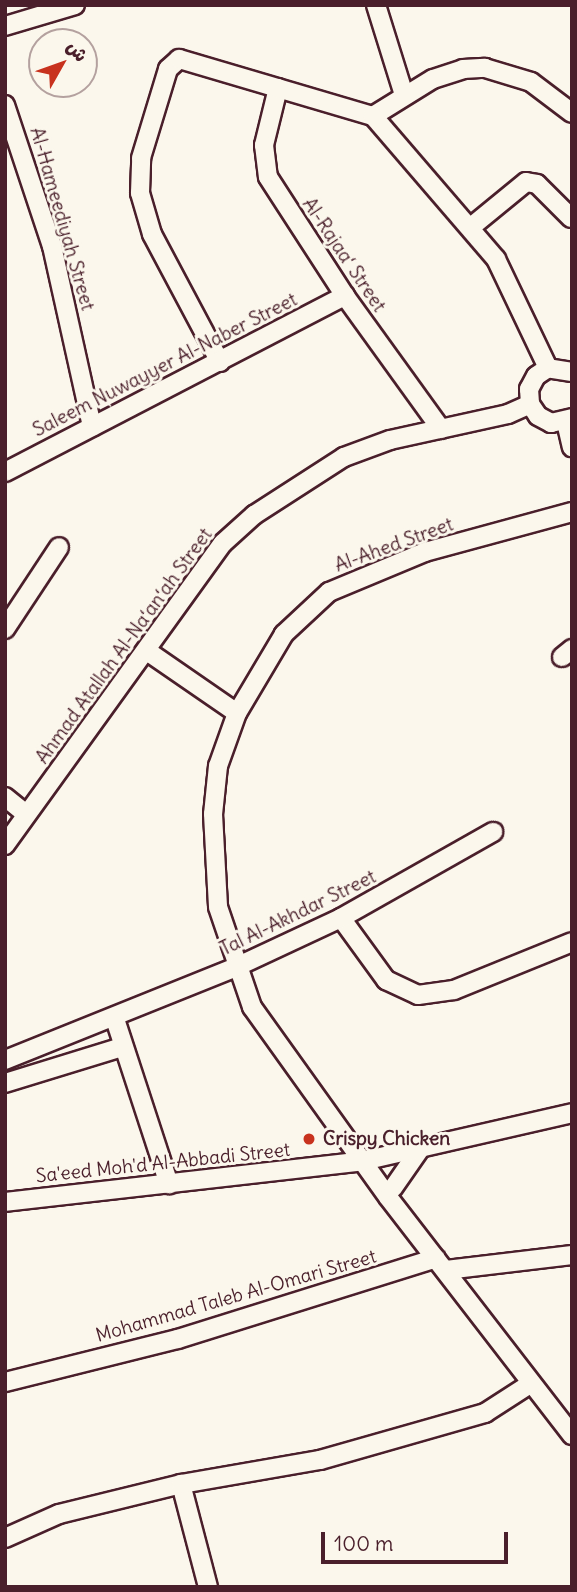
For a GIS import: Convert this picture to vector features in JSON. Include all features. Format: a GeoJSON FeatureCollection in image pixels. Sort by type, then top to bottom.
{"type":"FeatureCollection","features":[{"type":"Feature","properties":{"kind":"street"},"geometry":{"type":"LineString","coordinates":[[5,26],[75,5]]}},
{"type":"Feature","properties":{"kind":"street"},"geometry":{"type":"LineString","coordinates":[[376,5],[404,95]]}},
{"type":"Feature","properties":{"kind":"street"},"geometry":{"type":"LineString","coordinates":[[220,362],[152,234],[140,193],[141,159],[168,69],[176,60],[187,59],[373,116],[496,259],[548,368]]}},
{"type":"Feature","properties":{"kind":"street"},"geometry":{"type":"LineString","coordinates":[[373,116],[404,95],[463,69],[485,68],[531,82],[572,113]]}},
{"type":"Feature","properties":{"kind":"street","name":"Al-Rajaa‘ Street"},"geometry":{"type":"LineString","coordinates":[[278,88],[264,145],[268,177],[345,296],[441,429]]}},
{"type":"Feature","properties":{"kind":"street","name":"Al-Hameediyah Street"},"geometry":{"type":"LineString","coordinates":[[5,105],[52,246],[92,427]]}},
{"type":"Feature","properties":{"kind":"street"},"geometry":{"type":"LineString","coordinates":[[471,227],[526,181],[537,184],[572,218]]}},
{"type":"Feature","properties":{"kind":"street","name":"Saleem Nuwayyer Al-Naber Street"},"geometry":{"type":"LineString","coordinates":[[5,472],[345,296]]}},
{"type":"Feature","properties":{"kind":"street"},"geometry":{"type":"LineString","coordinates":[[572,372],[548,368],[536,376],[529,389],[530,404],[544,420],[569,420],[572,447]]}},
{"type":"Feature","properties":{"kind":"street","name":"Ahmad Atallah Al-Na‘an‘ah Street"},"geometry":{"type":"LineString","coordinates":[[5,845],[147,652],[223,543],[254,515],[344,457],[390,440],[530,404]]}},
{"type":"Feature","properties":{"kind":"street","name":"Al-Ahed Street"},"geometry":{"type":"LineString","coordinates":[[393,1194],[363,1161],[252,1007],[236,967],[218,907],[213,814],[218,766],[237,713],[284,635],[328,593],[425,552],[572,512]]}},
{"type":"Feature","properties":{"kind":"street"},"geometry":{"type":"LineString","coordinates":[[5,629],[59,547]]}},
{"type":"Feature","properties":{"kind":"street"},"geometry":{"type":"LineString","coordinates":[[147,652],[237,713]]}},
{"type":"Feature","properties":{"kind":"street"},"geometry":{"type":"LineString","coordinates":[[5,797],[26,814]]}},
{"type":"Feature","properties":{"kind":"street","name":"Tal Al-Akhdar Street"},"geometry":{"type":"LineString","coordinates":[[5,1060],[115,1018],[236,967],[341,918],[493,832]]}},
{"type":"Feature","properties":{"kind":"street"},"geometry":{"type":"LineString","coordinates":[[341,918],[386,980],[418,995],[454,990],[572,942]]}},
{"type":"Feature","properties":{"kind":"street"},"geometry":{"type":"LineString","coordinates":[[115,1018],[122,1047],[169,1184]]}},
{"type":"Feature","properties":{"kind":"street"},"geometry":{"type":"LineString","coordinates":[[5,1083],[122,1047]]}},
{"type":"Feature","properties":{"kind":"street","name":"Sa'eed Moh'd Al-Abbadi Street"},"geometry":{"type":"LineString","coordinates":[[5,1202],[363,1161],[572,1113]]}},
{"type":"Feature","properties":{"kind":"street"},"geometry":{"type":"LineString","coordinates":[[393,1194],[420,1149]]}},
{"type":"Feature","properties":{"kind":"street"},"geometry":{"type":"LineString","coordinates":[[381,1157],[393,1194],[441,1264],[530,1384],[572,1435]]}},
{"type":"Feature","properties":{"kind":"street","name":"Mohammad Taleb Al-Omari Street"},"geometry":{"type":"LineString","coordinates":[[5,1382],[178,1339],[441,1264],[572,1255]]}},
{"type":"Feature","properties":{"kind":"street"},"geometry":{"type":"LineString","coordinates":[[5,1538],[59,1514],[181,1484],[320,1460],[485,1413],[530,1384]]}},
{"type":"Feature","properties":{"kind":"street"},"geometry":{"type":"LineString","coordinates":[[181,1484],[208,1587]]}},
{"type":"Feature","properties":{"kind":"place","name":"Crispy Chicken"},"geometry":{"type":"Point","coordinates":[309,1139]}}]}
